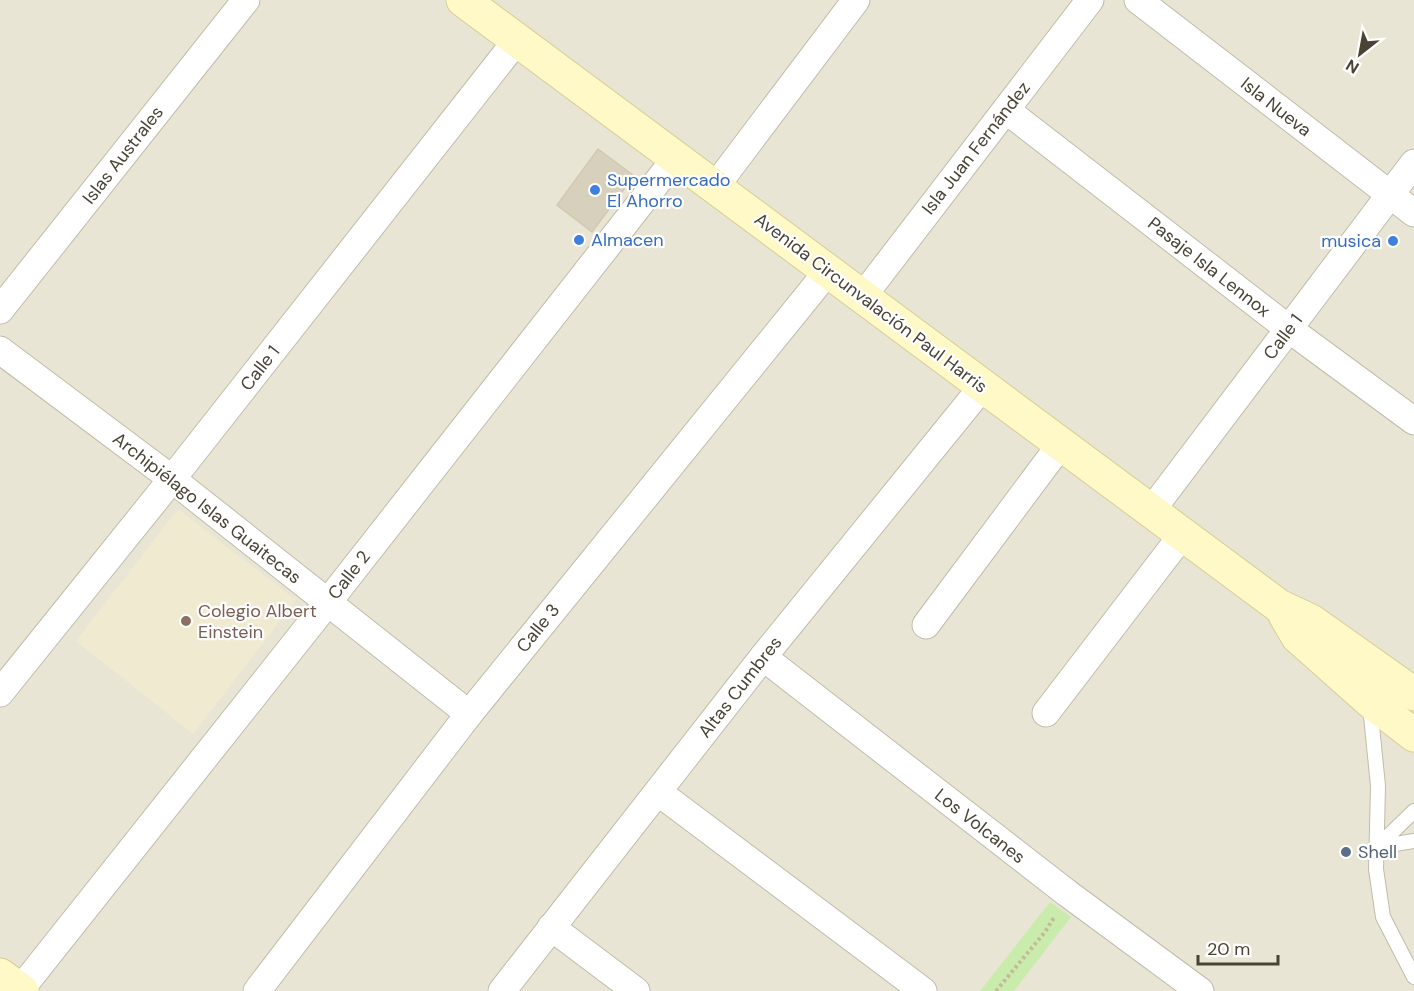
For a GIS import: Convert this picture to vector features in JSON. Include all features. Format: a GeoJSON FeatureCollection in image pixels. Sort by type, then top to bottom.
{"type":"FeatureCollection","features":[{"type":"Feature","properties":{"kind":"main road","name":"Avenida Circunvalación Paul Harris"},"geometry":{"type":"LineString","coordinates":[[463,0],[1280,606],[1311,621],[1414,694]]}},
{"type":"Feature","properties":{"kind":"main road","name":"Avenida Circunvalación Paul Harris"},"geometry":{"type":"LineString","coordinates":[[1280,606],[1298,637],[1370,701],[1414,735]]}},
{"type":"Feature","properties":{"kind":"street","name":"Islas Australes"},"geometry":{"type":"LineString","coordinates":[[0,310],[246,0]]}},
{"type":"Feature","properties":{"kind":"street"},"geometry":{"type":"LineString","coordinates":[[715,187],[856,0]]}},
{"type":"Feature","properties":{"kind":"street","name":"Isla Juan Fernández"},"geometry":{"type":"LineString","coordinates":[[863,296],[1090,0]]}},
{"type":"Feature","properties":{"kind":"street","name":"Isla Nueva"},"geometry":{"type":"LineString","coordinates":[[1138,0],[1414,213]]}},
{"type":"Feature","properties":{"kind":"street","name":"Calle 1"},"geometry":{"type":"LineString","coordinates":[[0,693],[172,479],[517,40]]}},
{"type":"Feature","properties":{"kind":"street","name":"Pasaje Isla Lennox"},"geometry":{"type":"LineString","coordinates":[[1006,110],[1289,329],[1414,421]]}},
{"type":"Feature","properties":{"kind":"street","name":"Calle 2"},"geometry":{"type":"LineString","coordinates":[[14,985],[328,602],[676,158]]}},
{"type":"Feature","properties":{"kind":"street","name":"Calle 1"},"geometry":{"type":"LineString","coordinates":[[1151,511],[1414,163]]}},
{"type":"Feature","properties":{"kind":"street","name":"Calle 3"},"geometry":{"type":"LineString","coordinates":[[258,991],[469,714],[828,271]]}},
{"type":"Feature","properties":{"kind":"street","name":"Archipiélago Islas Guaitecas"},"geometry":{"type":"LineString","coordinates":[[0,350],[172,479],[469,714]]}},
{"type":"Feature","properties":{"kind":"street","name":"Altas Cumbres"},"geometry":{"type":"LineString","coordinates":[[502,991],[763,657],[983,386]]}},
{"type":"Feature","properties":{"kind":"street"},"geometry":{"type":"LineString","coordinates":[[926,625],[1061,444]]}},
{"type":"Feature","properties":{"kind":"street"},"geometry":{"type":"LineString","coordinates":[[1046,713],[1183,534]]}},
{"type":"Feature","properties":{"kind":"street","name":"Los Volcanes"},"geometry":{"type":"LineString","coordinates":[[763,657],[1067,893],[1200,991]]}},
{"type":"Feature","properties":{"kind":"street"},"geometry":{"type":"LineString","coordinates":[[658,792],[923,991]]}},
{"type":"Feature","properties":{"kind":"street"},"geometry":{"type":"LineString","coordinates":[[551,927],[636,991]]}},
{"type":"Feature","properties":{"kind":"lane"},"geometry":{"type":"LineString","coordinates":[[1370,701],[1378,786],[1376,869],[1383,917],[1414,977]]}},
{"type":"Feature","properties":{"kind":"lane"},"geometry":{"type":"LineString","coordinates":[[1377,847],[1414,811]]}},
{"type":"Feature","properties":{"kind":"lane"},"geometry":{"type":"LineString","coordinates":[[1377,847],[1414,842]]}},
{"type":"Feature","properties":{"kind":"path"},"geometry":{"type":"LineString","coordinates":[[996,991],[1045,932],[1067,893]]}},
{"type":"Feature","properties":{"kind":"shaded area"},"geometry":{"type":"Polygon","coordinates":[[[0,0],[1414,0],[1414,991],[0,991],[0,0]]]}},
{"type":"Feature","properties":{"kind":"shaded area","name":"Colegio Albert Einstein"},"geometry":{"type":"Polygon","coordinates":[[[178,509],[296,600],[193,734],[76,641],[178,509]]]}},
{"type":"Feature","properties":{"kind":"green space"},"geometry":{"type":"Polygon","coordinates":[[[1050,902],[1071,917],[1014,991],[980,991],[1050,902]]]}},
{"type":"Feature","properties":{"kind":"building","name":"Supermercado El Ahorro"},"geometry":{"type":"Polygon","coordinates":[[[598,149],[634,176],[592,232],[557,205],[598,149]]]}},
{"type":"Feature","properties":{"kind":"place","name":"Supermercado El Ahorro"},"geometry":{"type":"Point","coordinates":[595,190]}},
{"type":"Feature","properties":{"kind":"place","name":"Almacen"},"geometry":{"type":"Point","coordinates":[579,240]}},
{"type":"Feature","properties":{"kind":"place","name":"musica"},"geometry":{"type":"Point","coordinates":[1393,241]}},
{"type":"Feature","properties":{"kind":"place","name":"Colegio Albert Einstein"},"geometry":{"type":"Point","coordinates":[186,621]}},
{"type":"Feature","properties":{"kind":"place","name":"Shell"},"geometry":{"type":"Point","coordinates":[1346,852]}}]}
